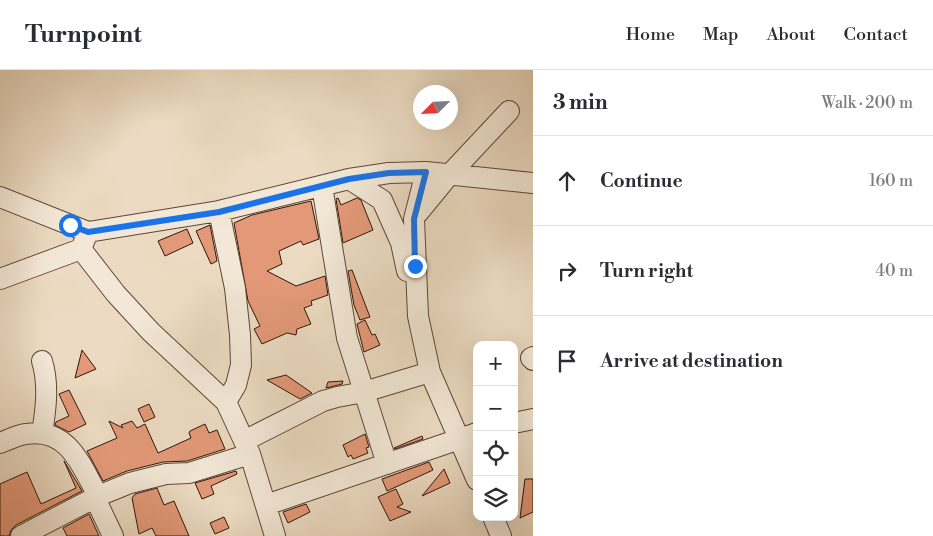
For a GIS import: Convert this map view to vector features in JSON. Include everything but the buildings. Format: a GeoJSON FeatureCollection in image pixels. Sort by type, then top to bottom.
{"type":"FeatureCollection","features":[{"type":"Feature","properties":{"kind":"street"},"geometry":{"type":"LineString","coordinates":[[414,219],[450,174],[509,111]]}},
{"type":"Feature","properties":{"kind":"street"},"geometry":{"type":"LineString","coordinates":[[418,316],[414,219],[426,172]]}},
{"type":"Feature","properties":{"kind":"street"},"geometry":{"type":"LineString","coordinates":[[0,279],[85,240],[219,212],[349,179],[389,173],[426,172],[533,183]]}},
{"type":"Feature","properties":{"kind":"street"},"geometry":{"type":"LineString","coordinates":[[349,179],[382,200],[401,243],[430,372],[468,436],[476,476]]}},
{"type":"Feature","properties":{"kind":"street"},"geometry":{"type":"LineString","coordinates":[[322,186],[347,338],[387,464]]}},
{"type":"Feature","properties":{"kind":"street"},"geometry":{"type":"LineString","coordinates":[[0,197],[85,240],[116,294],[226,402],[247,448],[275,536]]}},
{"type":"Feature","properties":{"kind":"street"},"geometry":{"type":"LineString","coordinates":[[219,212],[236,288],[240,335],[241,365],[236,385],[226,402]]}},
{"type":"Feature","properties":{"kind":"street"},"geometry":{"type":"LineString","coordinates":[[42,361],[46,405],[42,433]]}},
{"type":"Feature","properties":{"kind":"street"},"geometry":{"type":"LineString","coordinates":[[21,536],[96,497],[151,477],[189,473],[247,448],[323,401],[337,396],[364,392],[430,372]]}},
{"type":"Feature","properties":{"kind":"street"},"geometry":{"type":"LineString","coordinates":[[518,422],[533,419]]}},
{"type":"Feature","properties":{"kind":"street"},"geometry":{"type":"LineString","coordinates":[[0,443],[24,434],[42,433],[58,438],[74,454],[96,497],[112,536]]}},
{"type":"Feature","properties":{"kind":"street"},"geometry":{"type":"LineString","coordinates":[[266,505],[468,436]]}},
{"type":"Feature","properties":{"kind":"street"},"geometry":{"type":"LineString","coordinates":[[494,521],[500,536]]}},
{"type":"Feature","properties":{"kind":"route"},"geometry":{"type":"LineString","coordinates":[[70,225],[88,232],[219,212],[349,179],[389,173],[426,172],[414,219],[415,266]]}}]}
